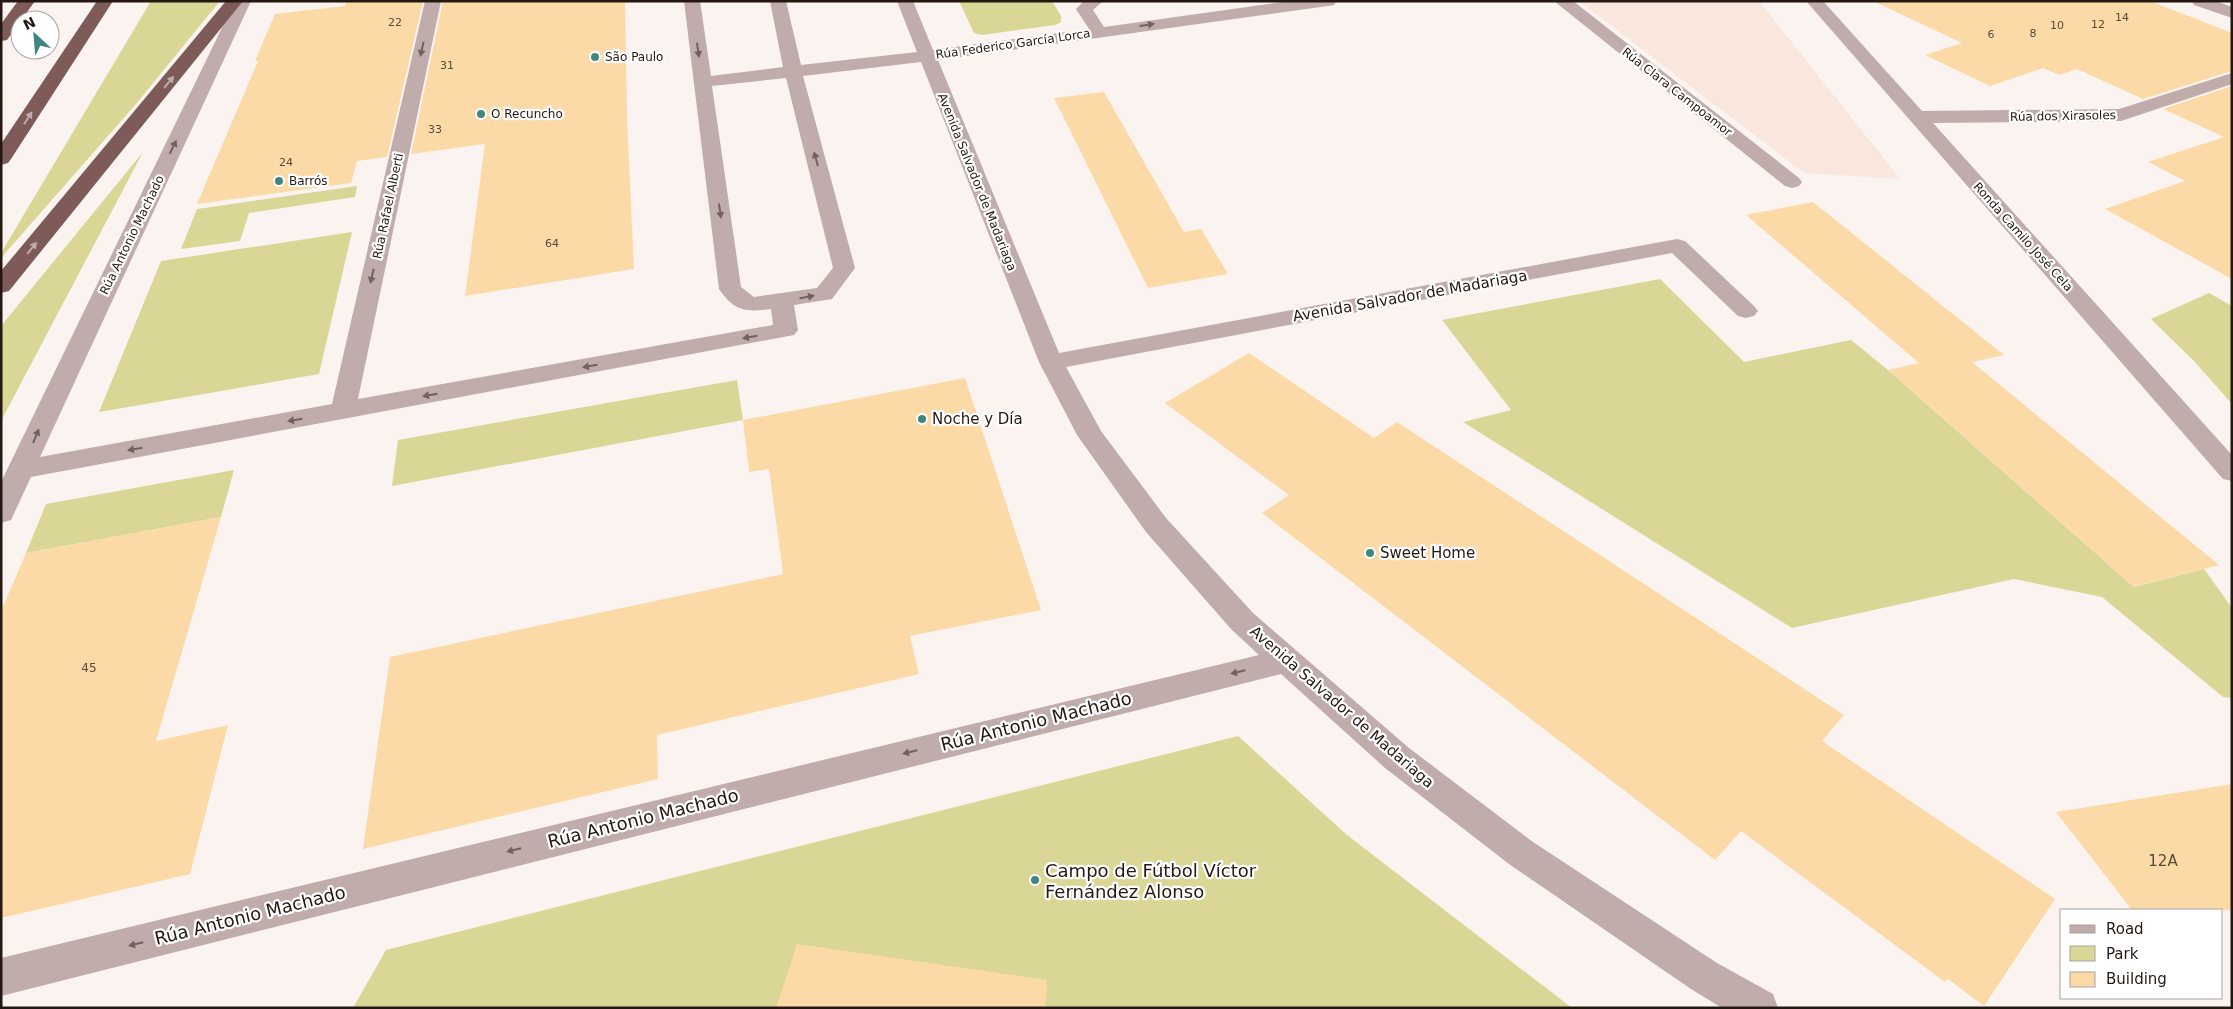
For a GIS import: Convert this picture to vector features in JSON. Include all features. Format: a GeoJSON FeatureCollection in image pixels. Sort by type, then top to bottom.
{"type":"FeatureCollection","features":[{"type":"Feature","properties":{"kind":"highway"},"geometry":{"type":"LineString","coordinates":[[1,36],[27,1]]}},
{"type":"Feature","properties":{"kind":"highway"},"geometry":{"type":"LineString","coordinates":[[1,159],[105,1]]}},
{"type":"Feature","properties":{"kind":"highway"},"geometry":{"type":"LineString","coordinates":[[1,286],[235,1]]}},
{"type":"Feature","properties":{"kind":"street","name":"Rúa Antonio Machado"},"geometry":{"type":"LineString","coordinates":[[1,512],[40,426],[243,1]]}},
{"type":"Feature","properties":{"kind":"street","name":"Rúa Rafael Alberti"},"geometry":{"type":"LineString","coordinates":[[343,411],[433,1]]}},
{"type":"Feature","properties":{"kind":"street"},"geometry":{"type":"LineString","coordinates":[[692,1],[730,288],[749,305],[782,302],[824,294],[844,268],[793,71],[778,1]]}},
{"type":"Feature","properties":{"kind":"street","name":"Avenida Salvador de Madariaga"},"geometry":{"type":"LineString","coordinates":[[905,1],[1051,362],[1090,436],[1156,525],[1242,621],[1397,758],[1521,853],[1704,976],[1759,1008]]}},
{"type":"Feature","properties":{"kind":"street","name":"Rúa Federico García Lorca"},"geometry":{"type":"LineString","coordinates":[[1095,1],[1084,9],[1099,32]]}},
{"type":"Feature","properties":{"kind":"street","name":"Rúa Federico García Lorca"},"geometry":{"type":"LineString","coordinates":[[703,82],[927,55],[1328,1]]}},
{"type":"Feature","properties":{"kind":"street","name":"Rúa Clara Campoamor"},"geometry":{"type":"LineString","coordinates":[[1562,1],[1792,182]]}},
{"type":"Feature","properties":{"kind":"street","name":"Ronda Camilo José Cela"},"geometry":{"type":"LineString","coordinates":[[1814,1],[1919,117],[2232,472]]}},
{"type":"Feature","properties":{"kind":"street"},"geometry":{"type":"LineString","coordinates":[[2200,1],[2232,14]]}},
{"type":"Feature","properties":{"kind":"street","name":"Rúa dos Xirasoles"},"geometry":{"type":"LineString","coordinates":[[1919,117],[2121,115],[2232,78]]}},
{"type":"Feature","properties":{"kind":"street","name":"Avenida Salvador de Madariaga"},"geometry":{"type":"LineString","coordinates":[[1051,362],[1677,246],[1746,311]]}},
{"type":"Feature","properties":{"kind":"street"},"geometry":{"type":"LineString","coordinates":[[22,469],[786,330],[782,302]]}},
{"type":"Feature","properties":{"kind":"street","name":"Rúa Antonio Machado"},"geometry":{"type":"LineString","coordinates":[[1,977],[1285,661]]}},
{"type":"Feature","properties":{"kind":"shaded area"},"geometry":{"type":"Polygon","coordinates":[[[1579,1],[1759,1],[1900,179],[1804,173],[1579,1]]]}},
{"type":"Feature","properties":{"kind":"green space"},"geometry":{"type":"Polygon","coordinates":[[[151,1],[220,1],[136,104],[1,258],[1,253],[151,1]]]}},
{"type":"Feature","properties":{"kind":"green space"},"geometry":{"type":"Polygon","coordinates":[[[959,1],[1052,1],[1061,16],[1061,22],[1055,25],[982,35],[974,33],[959,1]]]}},
{"type":"Feature","properties":{"kind":"green space"},"geometry":{"type":"Polygon","coordinates":[[[143,152],[1,421],[1,326],[143,152]]]}},
{"type":"Feature","properties":{"kind":"green space"},"geometry":{"type":"Polygon","coordinates":[[[357,186],[355,197],[249,213],[240,241],[181,249],[197,209],[357,186]]]}},
{"type":"Feature","properties":{"kind":"green space"},"geometry":{"type":"Polygon","coordinates":[[[352,232],[319,374],[99,412],[161,261],[352,232]]]}},
{"type":"Feature","properties":{"kind":"green space"},"geometry":{"type":"Polygon","coordinates":[[[1660,279],[1744,362],[1851,340],[1888,370],[2134,587],[2204,569],[2232,608],[2232,698],[2223,697],[2102,597],[2014,579],[1792,628],[1463,422],[1511,410],[1442,320],[1660,279]]]}},
{"type":"Feature","properties":{"kind":"green space"},"geometry":{"type":"Polygon","coordinates":[[[2209,293],[2232,306],[2232,404],[2194,361],[2151,319],[2209,293]]]}},
{"type":"Feature","properties":{"kind":"green space"},"geometry":{"type":"Polygon","coordinates":[[[737,380],[743,420],[392,486],[398,440],[737,380]]]}},
{"type":"Feature","properties":{"kind":"green space"},"geometry":{"type":"Polygon","coordinates":[[[234,470],[221,517],[26,553],[46,504],[234,470]]]}},
{"type":"Feature","properties":{"kind":"green space","name":"Campo de Fútbol Víctor Fernández Alonso"},"geometry":{"type":"Polygon","coordinates":[[[1238,736],[1347,835],[1572,1008],[353,1008],[386,950],[1238,736]]]}},
{"type":"Feature","properties":{"kind":"building"},"geometry":{"type":"Polygon","coordinates":[[[347,1],[423,1],[387,157],[357,161],[351,183],[197,204],[258,61],[255,61],[275,14],[345,6],[347,1]]]}},
{"type":"Feature","properties":{"kind":"building"},"geometry":{"type":"Polygon","coordinates":[[[443,1],[625,1],[627,117],[634,269],[465,296],[485,144],[411,154],[443,1]]]}},
{"type":"Feature","properties":{"kind":"building"},"geometry":{"type":"Polygon","coordinates":[[[1873,1],[2150,1],[2232,33],[2232,71],[2143,99],[2077,69],[2059,75],[2043,68],[1990,86],[1925,55],[1962,43],[1873,1]]]}},
{"type":"Feature","properties":{"kind":"building"},"geometry":{"type":"Polygon","coordinates":[[[2232,86],[2232,279],[2105,209],[2185,181],[2148,162],[2224,137],[2163,109],[2232,86]]]}},
{"type":"Feature","properties":{"kind":"building"},"geometry":{"type":"Polygon","coordinates":[[[1104,92],[1184,232],[1201,229],[1228,274],[1148,288],[1054,98],[1104,92]]]}},
{"type":"Feature","properties":{"kind":"building"},"geometry":{"type":"Polygon","coordinates":[[[1813,202],[2004,355],[1972,362],[2219,565],[2134,587],[1888,370],[1919,363],[1746,215],[1813,202]]]}},
{"type":"Feature","properties":{"kind":"building"},"geometry":{"type":"Polygon","coordinates":[[[1249,353],[1374,438],[1397,422],[1844,715],[1822,741],[2055,899],[1984,1006],[1948,979],[1945,982],[1741,831],[1715,860],[1262,513],[1289,495],[1165,403],[1249,353]]]}},
{"type":"Feature","properties":{"kind":"building"},"geometry":{"type":"Polygon","coordinates":[[[965,378],[1041,610],[910,636],[919,674],[657,735],[658,779],[363,849],[390,657],[783,574],[769,469],[749,472],[743,420],[965,378]]]}},
{"type":"Feature","properties":{"kind":"building"},"geometry":{"type":"Polygon","coordinates":[[[221,517],[156,741],[228,725],[190,874],[1,918],[1,611],[26,553],[221,517]]]}},
{"type":"Feature","properties":{"kind":"building"},"geometry":{"type":"Polygon","coordinates":[[[2232,784],[2232,910],[2131,909],[2056,812],[2232,784]]]}},
{"type":"Feature","properties":{"kind":"building"},"geometry":{"type":"Polygon","coordinates":[[[797,944],[1047,980],[1045,1008],[776,1008],[797,944]]]}},
{"type":"Feature","properties":{"kind":"place","name":"São Paulo"},"geometry":{"type":"Point","coordinates":[595,57]}},
{"type":"Feature","properties":{"kind":"place","name":"O Recuncho"},"geometry":{"type":"Point","coordinates":[481,114]}},
{"type":"Feature","properties":{"kind":"place","name":"Barrós"},"geometry":{"type":"Point","coordinates":[279,181]}},
{"type":"Feature","properties":{"kind":"place","name":"Noche y Día"},"geometry":{"type":"Point","coordinates":[922,419]}},
{"type":"Feature","properties":{"kind":"place","name":"Sweet Home"},"geometry":{"type":"Point","coordinates":[1370,553]}},
{"type":"Feature","properties":{"kind":"place","name":"Campo de Fútbol Víctor Fernández Alonso"},"geometry":{"type":"Point","coordinates":[1035,880]}}]}
